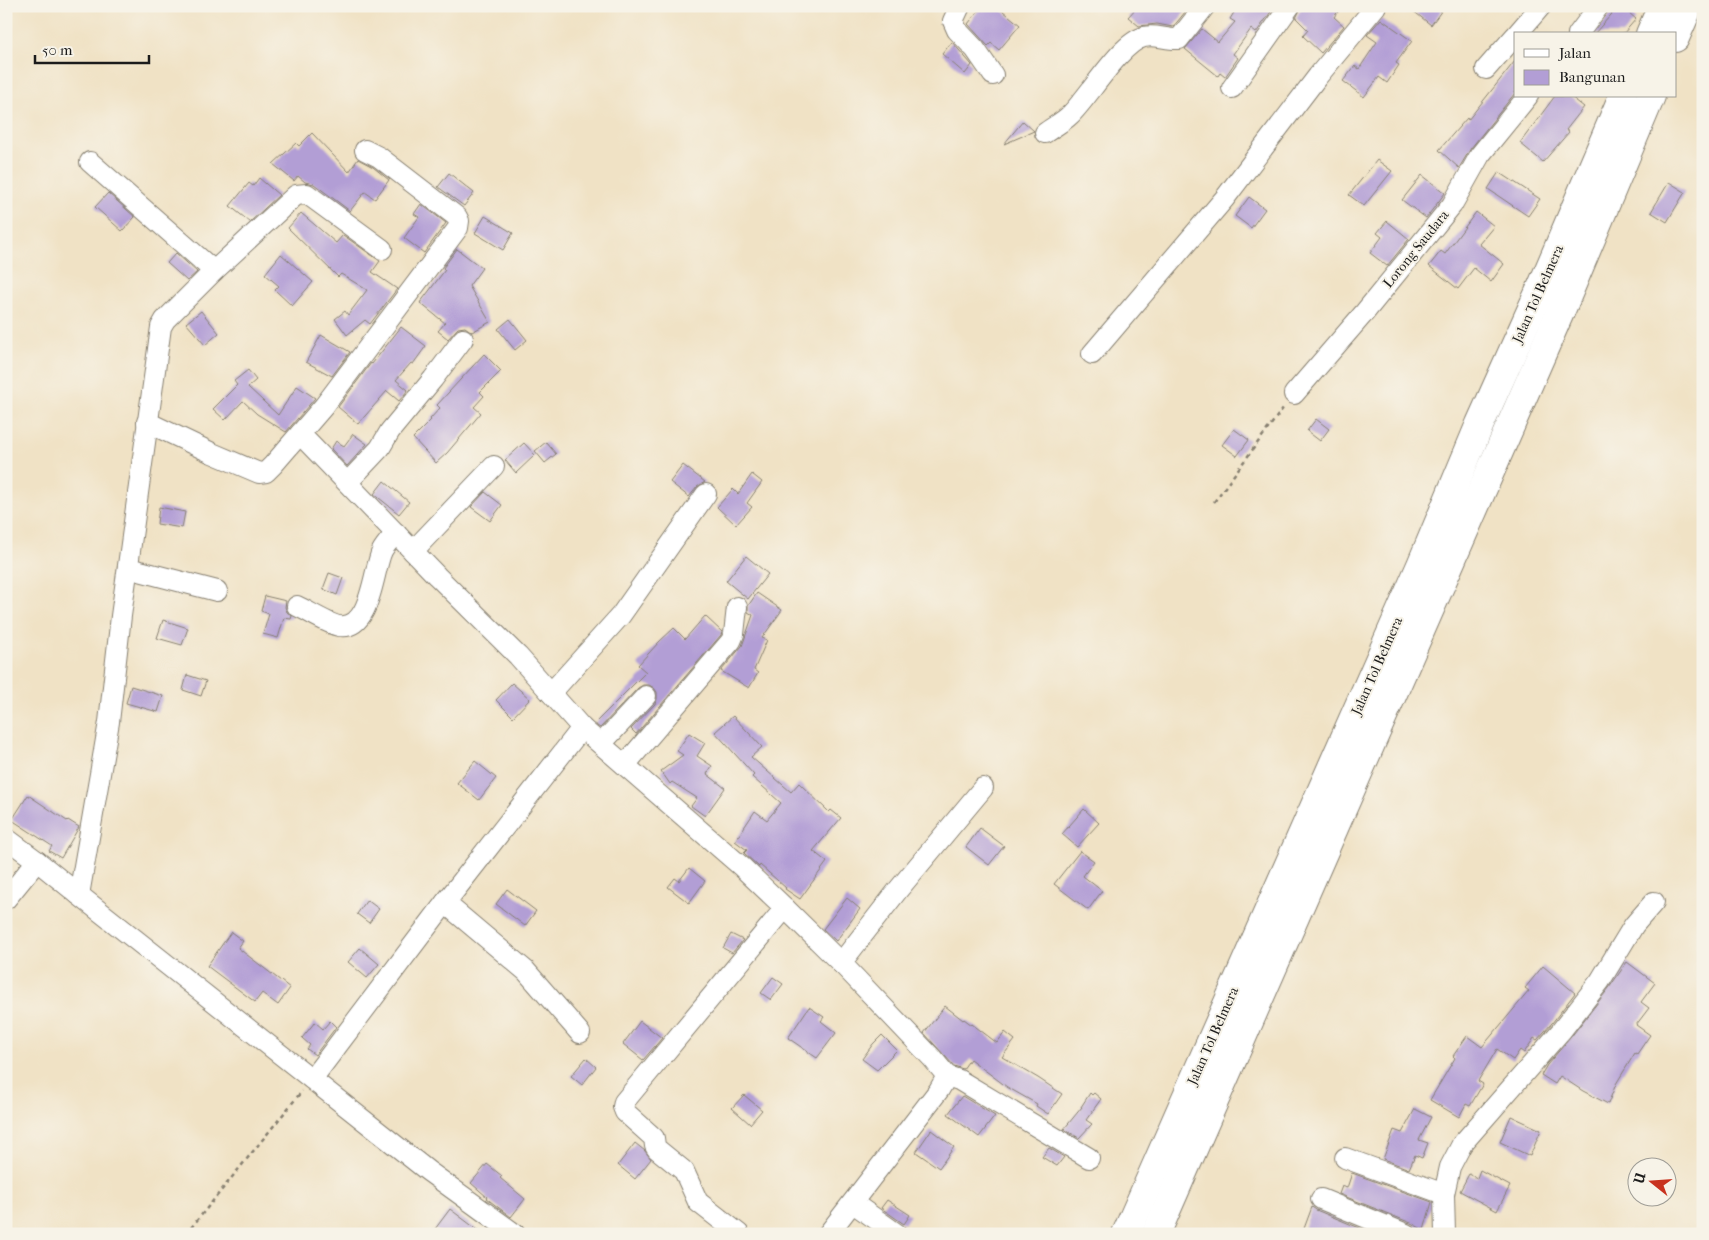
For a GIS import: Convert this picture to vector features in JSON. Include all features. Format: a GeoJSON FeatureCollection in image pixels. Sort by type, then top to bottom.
{"type":"FeatureCollection","features":[{"type":"Feature","properties":{"kind":"highway"},"geometry":{"type":"LineString","coordinates":[[1651,32],[1662,6]]}},
{"type":"Feature","properties":{"kind":"highway"},"geometry":{"type":"LineString","coordinates":[[1676,36],[1689,6]]}},
{"type":"Feature","properties":{"kind":"highway","name":"Jalan Tol Belmera"},"geometry":{"type":"LineString","coordinates":[[1126,1234],[1421,566],[1480,424],[1542,286],[1622,98]]}},
{"type":"Feature","properties":{"kind":"highway","name":"Jalan Tol Belmera"},"geometry":{"type":"LineString","coordinates":[[1156,1234],[1561,310],[1650,98]]}},
{"type":"Feature","properties":{"kind":"street"},"geometry":{"type":"LineString","coordinates":[[960,6],[953,21],[957,30],[975,49],[993,74]]}},
{"type":"Feature","properties":{"kind":"street"},"geometry":{"type":"LineString","coordinates":[[1045,134],[1070,114],[1133,42],[1145,36],[1170,40],[1178,39],[1205,6]]}},
{"type":"Feature","properties":{"kind":"street"},"geometry":{"type":"LineString","coordinates":[[1232,88],[1290,6]]}},
{"type":"Feature","properties":{"kind":"street"},"geometry":{"type":"LineString","coordinates":[[1092,354],[1225,198],[1318,76],[1376,6]]}},
{"type":"Feature","properties":{"kind":"street"},"geometry":{"type":"LineString","coordinates":[[1519,32],[1541,6]]}},
{"type":"Feature","properties":{"kind":"street"},"geometry":{"type":"LineString","coordinates":[[1580,32],[1599,6]]}},
{"type":"Feature","properties":{"kind":"street"},"geometry":{"type":"LineString","coordinates":[[1486,69],[1514,37]]}},
{"type":"Feature","properties":{"kind":"street","name":"Lorong Saudara"},"geometry":{"type":"LineString","coordinates":[[1294,394],[1365,312],[1452,205],[1480,155],[1526,98]]}},
{"type":"Feature","properties":{"kind":"street"},"geometry":{"type":"LineString","coordinates":[[147,422],[259,473],[266,472],[300,434],[458,228],[459,221],[457,217],[379,157],[365,150]]}},
{"type":"Feature","properties":{"kind":"street"},"geometry":{"type":"LineString","coordinates":[[90,162],[214,271]]}},
{"type":"Feature","properties":{"kind":"street"},"geometry":{"type":"LineString","coordinates":[[79,895],[109,722],[161,327],[165,320],[214,271],[296,195],[307,194],[382,249]]}},
{"type":"Feature","properties":{"kind":"street"},"geometry":{"type":"LineString","coordinates":[[348,482],[380,448],[390,431],[433,380],[463,339]]}},
{"type":"Feature","properties":{"kind":"street"},"geometry":{"type":"LineString","coordinates":[[300,434],[518,656],[582,728],[742,867],[841,963],[947,1076],[959,1080],[1089,1158]]}},
{"type":"Feature","properties":{"kind":"street"},"geometry":{"type":"LineString","coordinates":[[413,550],[494,466]]}},
{"type":"Feature","properties":{"kind":"street"},"geometry":{"type":"LineString","coordinates":[[551,692],[621,615],[706,494]]}},
{"type":"Feature","properties":{"kind":"street"},"geometry":{"type":"LineString","coordinates":[[297,606],[338,626],[348,626],[354,622],[367,604],[382,550],[396,533]]}},
{"type":"Feature","properties":{"kind":"street"},"geometry":{"type":"LineString","coordinates":[[128,568],[217,591]]}},
{"type":"Feature","properties":{"kind":"street"},"geometry":{"type":"LineString","coordinates":[[625,765],[731,641],[734,634],[737,607]]}},
{"type":"Feature","properties":{"kind":"street"},"geometry":{"type":"LineString","coordinates":[[601,744],[646,696]]}},
{"type":"Feature","properties":{"kind":"street"},"geometry":{"type":"LineString","coordinates":[[312,1079],[445,903],[582,728]]}},
{"type":"Feature","properties":{"kind":"street"},"geometry":{"type":"LineString","coordinates":[[841,963],[898,890],[984,788]]}},
{"type":"Feature","properties":{"kind":"street"},"geometry":{"type":"LineString","coordinates":[[6,838],[428,1171],[515,1234]]}},
{"type":"Feature","properties":{"kind":"street"},"geometry":{"type":"LineString","coordinates":[[6,899],[37,861]]}},
{"type":"Feature","properties":{"kind":"street"},"geometry":{"type":"LineString","coordinates":[[1445,1234],[1444,1194],[1450,1167],[1462,1144],[1561,1031],[1600,981],[1634,925],[1654,902]]}},
{"type":"Feature","properties":{"kind":"street"},"geometry":{"type":"LineString","coordinates":[[445,903],[526,971],[580,1033]]}},
{"type":"Feature","properties":{"kind":"street"},"geometry":{"type":"LineString","coordinates":[[739,1234],[698,1202],[684,1171],[657,1149],[654,1138],[625,1112],[623,1107],[624,1102],[785,908]]}},
{"type":"Feature","properties":{"kind":"street"},"geometry":{"type":"LineString","coordinates":[[828,1234],[939,1090],[947,1076]]}},
{"type":"Feature","properties":{"kind":"street"},"geometry":{"type":"LineString","coordinates":[[1345,1158],[1444,1194]]}},
{"type":"Feature","properties":{"kind":"street"},"geometry":{"type":"LineString","coordinates":[[1321,1198],[1406,1234]]}},
{"type":"Feature","properties":{"kind":"street"},"geometry":{"type":"LineString","coordinates":[[853,1203],[898,1234]]}},
{"type":"Feature","properties":{"kind":"path"},"geometry":{"type":"LineString","coordinates":[[1214,502],[1294,394]]}},
{"type":"Feature","properties":{"kind":"path"},"geometry":{"type":"LineString","coordinates":[[186,1234],[312,1079]]}},
{"type":"Feature","properties":{"kind":"building"},"geometry":{"type":"Polygon","coordinates":[[[982,6],[997,6],[1020,25],[999,50],[991,43],[988,46],[968,24],[982,6]]]}},
{"type":"Feature","properties":{"kind":"building"},"geometry":{"type":"Polygon","coordinates":[[[1138,6],[1190,6],[1173,27],[1157,24],[1139,26],[1128,17],[1138,6]]]}},
{"type":"Feature","properties":{"kind":"building"},"geometry":{"type":"Polygon","coordinates":[[[1238,6],[1275,6],[1256,33],[1251,29],[1233,54],[1238,58],[1225,77],[1220,73],[1218,76],[1185,49],[1202,29],[1218,42],[1235,22],[1230,19],[1238,6]]]}},
{"type":"Feature","properties":{"kind":"building"},"geometry":{"type":"Polygon","coordinates":[[[1302,6],[1342,6],[1334,17],[1344,26],[1321,53],[1303,36],[1308,30],[1296,18],[1302,6]]]}},
{"type":"Feature","properties":{"kind":"building"},"geometry":{"type":"Polygon","coordinates":[[[1407,6],[1445,6],[1431,25],[1407,6]]]}},
{"type":"Feature","properties":{"kind":"building"},"geometry":{"type":"Polygon","coordinates":[[[1619,6],[1636,19],[1625,32],[1596,32],[1619,6]]]}},
{"type":"Feature","properties":{"kind":"building"},"geometry":{"type":"Polygon","coordinates":[[[1381,19],[1412,41],[1396,63],[1399,65],[1387,83],[1379,77],[1364,97],[1343,81],[1355,66],[1359,69],[1377,42],[1367,35],[1381,19]]]}},
{"type":"Feature","properties":{"kind":"building"},"geometry":{"type":"Polygon","coordinates":[[[952,42],[972,65],[965,74],[942,54],[952,42]]]}},
{"type":"Feature","properties":{"kind":"building"},"geometry":{"type":"Polygon","coordinates":[[[1514,62],[1514,94],[1471,148],[1459,168],[1439,150],[1467,118],[1468,120],[1514,62]]]}},
{"type":"Feature","properties":{"kind":"building"},"geometry":{"type":"Polygon","coordinates":[[[1554,98],[1573,98],[1584,107],[1566,130],[1569,132],[1543,162],[1520,143],[1554,98]]]}},
{"type":"Feature","properties":{"kind":"building"},"geometry":{"type":"Polygon","coordinates":[[[1023,121],[1034,131],[1004,144],[1023,121]]]}},
{"type":"Feature","properties":{"kind":"building"},"geometry":{"type":"Polygon","coordinates":[[[312,133],[349,172],[358,159],[373,167],[389,180],[375,199],[365,192],[350,211],[314,184],[305,182],[298,176],[294,181],[273,164],[296,143],[299,146],[312,133]]]}},
{"type":"Feature","properties":{"kind":"building"},"geometry":{"type":"Polygon","coordinates":[[[1377,160],[1392,171],[1364,206],[1349,195],[1377,160]]]}},
{"type":"Feature","properties":{"kind":"building"},"geometry":{"type":"Polygon","coordinates":[[[1499,172],[1540,199],[1528,216],[1488,189],[1499,172]]]}},
{"type":"Feature","properties":{"kind":"building"},"geometry":{"type":"Polygon","coordinates":[[[449,173],[474,193],[464,206],[438,187],[449,173]]]}},
{"type":"Feature","properties":{"kind":"building"},"geometry":{"type":"Polygon","coordinates":[[[1422,175],[1445,193],[1426,218],[1402,200],[1422,175]]]}},
{"type":"Feature","properties":{"kind":"building"},"geometry":{"type":"Polygon","coordinates":[[[259,178],[279,195],[250,222],[230,206],[249,183],[253,186],[259,178]]]}},
{"type":"Feature","properties":{"kind":"building"},"geometry":{"type":"Polygon","coordinates":[[[1669,182],[1685,192],[1667,222],[1651,212],[1669,182]]]}},
{"type":"Feature","properties":{"kind":"building"},"geometry":{"type":"Polygon","coordinates":[[[108,193],[135,217],[122,231],[95,207],[108,193]]]}},
{"type":"Feature","properties":{"kind":"building"},"geometry":{"type":"Polygon","coordinates":[[[1249,197],[1265,209],[1251,228],[1235,216],[1249,197]]]}},
{"type":"Feature","properties":{"kind":"building"},"geometry":{"type":"Polygon","coordinates":[[[421,204],[446,223],[424,253],[404,238],[419,217],[414,214],[421,204]]]}},
{"type":"Feature","properties":{"kind":"building"},"geometry":{"type":"Polygon","coordinates":[[[1476,212],[1494,226],[1479,244],[1504,264],[1491,282],[1474,268],[1458,289],[1429,266],[1441,251],[1445,254],[1476,212]]]}},
{"type":"Feature","properties":{"kind":"building"},"geometry":{"type":"Polygon","coordinates":[[[301,213],[336,243],[343,235],[380,261],[372,272],[397,289],[370,324],[365,320],[347,335],[335,319],[345,311],[348,315],[367,290],[341,274],[338,277],[288,228],[301,213]]]}},
{"type":"Feature","properties":{"kind":"building"},"geometry":{"type":"Polygon","coordinates":[[[485,216],[513,233],[503,250],[475,233],[485,216]]]}},
{"type":"Feature","properties":{"kind":"building"},"geometry":{"type":"Polygon","coordinates":[[[1387,221],[1409,239],[1387,266],[1370,253],[1382,237],[1377,233],[1387,221]]]}},
{"type":"Feature","properties":{"kind":"building"},"geometry":{"type":"Polygon","coordinates":[[[457,249],[482,268],[469,286],[490,322],[472,332],[465,327],[458,328],[448,339],[438,331],[445,323],[420,303],[445,270],[443,268],[457,249]]]}},
{"type":"Feature","properties":{"kind":"building"},"geometry":{"type":"Polygon","coordinates":[[[176,253],[197,272],[187,281],[167,263],[176,253]]]}},
{"type":"Feature","properties":{"kind":"building"},"geometry":{"type":"Polygon","coordinates":[[[281,254],[313,282],[292,306],[275,290],[279,286],[265,274],[281,254]]]}},
{"type":"Feature","properties":{"kind":"building"},"geometry":{"type":"Polygon","coordinates":[[[201,311],[219,333],[205,345],[186,323],[201,311]]]}},
{"type":"Feature","properties":{"kind":"building"},"geometry":{"type":"Polygon","coordinates":[[[510,319],[527,340],[515,350],[498,329],[510,319]]]}},
{"type":"Feature","properties":{"kind":"building"},"geometry":{"type":"Polygon","coordinates":[[[401,327],[426,346],[413,364],[411,363],[396,380],[408,390],[399,401],[387,391],[358,424],[338,407],[401,327]]]}},
{"type":"Feature","properties":{"kind":"building"},"geometry":{"type":"Polygon","coordinates":[[[321,335],[350,352],[332,376],[306,362],[321,335]]]}},
{"type":"Feature","properties":{"kind":"building"},"geometry":{"type":"Polygon","coordinates":[[[484,354],[501,371],[480,392],[484,396],[474,407],[481,413],[436,463],[413,438],[440,408],[437,405],[484,354]]]}},
{"type":"Feature","properties":{"kind":"building"},"geometry":{"type":"Polygon","coordinates":[[[248,370],[256,380],[248,387],[278,415],[297,386],[315,398],[286,432],[257,414],[243,401],[225,420],[213,409],[237,385],[234,381],[248,370]]]}},
{"type":"Feature","properties":{"kind":"building"},"geometry":{"type":"Polygon","coordinates":[[[1316,419],[1329,429],[1320,441],[1307,431],[1316,419]]]}},
{"type":"Feature","properties":{"kind":"building"},"geometry":{"type":"Polygon","coordinates":[[[1234,429],[1249,440],[1237,456],[1222,445],[1234,429]]]}},
{"type":"Feature","properties":{"kind":"building"},"geometry":{"type":"Polygon","coordinates":[[[353,434],[367,444],[347,466],[331,449],[336,441],[344,446],[353,434]]]}},
{"type":"Feature","properties":{"kind":"building"},"geometry":{"type":"Polygon","coordinates":[[[546,442],[556,454],[545,463],[535,451],[546,442]]]}},
{"type":"Feature","properties":{"kind":"building"},"geometry":{"type":"Polygon","coordinates":[[[524,443],[535,455],[516,473],[505,460],[524,443]]]}},
{"type":"Feature","properties":{"kind":"building"},"geometry":{"type":"Polygon","coordinates":[[[683,465],[705,482],[697,487],[689,497],[670,482],[683,465]]]}},
{"type":"Feature","properties":{"kind":"building"},"geometry":{"type":"Polygon","coordinates":[[[752,474],[762,482],[747,503],[752,507],[736,525],[717,507],[733,489],[738,494],[752,474]]]}},
{"type":"Feature","properties":{"kind":"building"},"geometry":{"type":"Polygon","coordinates":[[[384,481],[409,502],[399,514],[374,494],[384,481]]]}},
{"type":"Feature","properties":{"kind":"building"},"geometry":{"type":"Polygon","coordinates":[[[485,492],[502,505],[490,521],[471,507],[485,492]]]}},
{"type":"Feature","properties":{"kind":"building"},"geometry":{"type":"Polygon","coordinates":[[[159,507],[185,512],[182,528],[157,524],[159,507]]]}},
{"type":"Feature","properties":{"kind":"building"},"geometry":{"type":"Polygon","coordinates":[[[746,556],[768,574],[748,599],[726,581],[746,556]]]}},
{"type":"Feature","properties":{"kind":"building"},"geometry":{"type":"Polygon","coordinates":[[[329,573],[343,578],[337,595],[323,589],[329,573]]]}},
{"type":"Feature","properties":{"kind":"building"},"geometry":{"type":"Polygon","coordinates":[[[757,593],[782,610],[762,638],[767,640],[754,670],[758,673],[749,688],[721,671],[742,646],[753,615],[748,612],[748,606],[757,593]]]}},
{"type":"Feature","properties":{"kind":"building"},"geometry":{"type":"Polygon","coordinates":[[[265,596],[286,601],[285,607],[287,612],[292,616],[291,619],[284,618],[278,638],[263,634],[269,614],[261,611],[265,596]]]}},
{"type":"Feature","properties":{"kind":"building"},"geometry":{"type":"Polygon","coordinates":[[[705,616],[722,632],[721,635],[636,734],[631,729],[655,704],[657,699],[657,692],[649,685],[643,685],[638,688],[600,728],[597,726],[595,723],[646,672],[638,665],[659,642],[674,628],[685,639],[705,616]]]}},
{"type":"Feature","properties":{"kind":"building"},"geometry":{"type":"Polygon","coordinates":[[[163,620],[188,628],[182,645],[157,638],[163,620]]]}},
{"type":"Feature","properties":{"kind":"building"},"geometry":{"type":"Polygon","coordinates":[[[187,675],[206,681],[201,696],[183,690],[187,675]]]}},
{"type":"Feature","properties":{"kind":"building"},"geometry":{"type":"Polygon","coordinates":[[[512,683],[530,699],[513,717],[496,700],[512,683]]]}},
{"type":"Feature","properties":{"kind":"building"},"geometry":{"type":"Polygon","coordinates":[[[131,686],[163,696],[158,712],[126,703],[131,686]]]}},
{"type":"Feature","properties":{"kind":"building"},"geometry":{"type":"Polygon","coordinates":[[[733,716],[762,747],[751,757],[791,792],[799,783],[829,812],[831,810],[841,818],[813,851],[827,862],[800,899],[785,889],[760,865],[759,867],[744,853],[747,850],[735,841],[755,811],[767,820],[781,803],[752,777],[754,775],[715,732],[733,716]]]}},
{"type":"Feature","properties":{"kind":"building"},"geometry":{"type":"Polygon","coordinates":[[[689,733],[705,743],[697,756],[712,766],[707,774],[725,788],[705,816],[691,806],[697,798],[672,782],[670,784],[661,771],[683,755],[677,751],[689,733]]]}},
{"type":"Feature","properties":{"kind":"building"},"geometry":{"type":"Polygon","coordinates":[[[475,761],[496,778],[479,800],[457,783],[475,761]]]}},
{"type":"Feature","properties":{"kind":"building"},"geometry":{"type":"Polygon","coordinates":[[[28,795],[79,827],[61,858],[49,851],[52,846],[12,820],[28,795]]]}},
{"type":"Feature","properties":{"kind":"building"},"geometry":{"type":"Polygon","coordinates":[[[1084,809],[1099,823],[1077,847],[1062,834],[1084,809]]]}},
{"type":"Feature","properties":{"kind":"building"},"geometry":{"type":"Polygon","coordinates":[[[980,828],[1004,846],[989,865],[966,847],[980,828]]]}},
{"type":"Feature","properties":{"kind":"building"},"geometry":{"type":"Polygon","coordinates":[[[1080,851],[1094,861],[1083,876],[1102,891],[1088,910],[1054,884],[1080,851]]]}},
{"type":"Feature","properties":{"kind":"building"},"geometry":{"type":"Polygon","coordinates":[[[689,868],[705,881],[689,903],[668,887],[675,878],[679,881],[689,868]]]}},
{"type":"Feature","properties":{"kind":"building"},"geometry":{"type":"Polygon","coordinates":[[[507,889],[536,911],[525,926],[496,904],[507,889]]]}},
{"type":"Feature","properties":{"kind":"building"},"geometry":{"type":"Polygon","coordinates":[[[847,898],[860,909],[836,941],[823,929],[847,898]]]}},
{"type":"Feature","properties":{"kind":"building"},"geometry":{"type":"Polygon","coordinates":[[[367,900],[379,909],[369,923],[357,914],[367,900]]]}},
{"type":"Feature","properties":{"kind":"building"},"geometry":{"type":"Polygon","coordinates":[[[231,932],[243,941],[238,948],[290,988],[278,1005],[262,993],[255,1002],[207,966],[231,932]]]}},
{"type":"Feature","properties":{"kind":"building"},"geometry":{"type":"Polygon","coordinates":[[[731,934],[743,940],[732,953],[723,948],[731,934]]]}},
{"type":"Feature","properties":{"kind":"building"},"geometry":{"type":"Polygon","coordinates":[[[360,948],[379,964],[367,978],[348,962],[360,948]]]}},
{"type":"Feature","properties":{"kind":"building"},"geometry":{"type":"Polygon","coordinates":[[[1627,962],[1655,983],[1641,1002],[1649,1008],[1636,1025],[1650,1035],[1637,1054],[1635,1053],[1616,1084],[1608,1104],[1560,1076],[1555,1084],[1541,1075],[1627,962]]]}},
{"type":"Feature","properties":{"kind":"building"},"geometry":{"type":"Polygon","coordinates":[[[1543,966],[1575,993],[1552,1023],[1537,1040],[1534,1038],[1524,1053],[1520,1050],[1513,1060],[1497,1049],[1478,1081],[1483,1084],[1470,1106],[1466,1104],[1459,1117],[1430,1100],[1455,1058],[1453,1056],[1467,1036],[1482,1047],[1529,991],[1525,988],[1543,966]]]}},
{"type":"Feature","properties":{"kind":"building"},"geometry":{"type":"Polygon","coordinates":[[[773,977],[783,984],[771,1000],[761,993],[773,977]]]}},
{"type":"Feature","properties":{"kind":"building"},"geometry":{"type":"Polygon","coordinates":[[[945,1006],[997,1043],[1005,1032],[1015,1040],[1002,1057],[1062,1094],[1048,1114],[1036,1106],[1037,1104],[1007,1087],[970,1059],[963,1069],[954,1066],[924,1033],[945,1006]]]}},
{"type":"Feature","properties":{"kind":"building"},"geometry":{"type":"Polygon","coordinates":[[[809,1007],[824,1017],[821,1021],[836,1033],[817,1058],[788,1038],[809,1007]]]}},
{"type":"Feature","properties":{"kind":"building"},"geometry":{"type":"Polygon","coordinates":[[[330,1021],[336,1027],[315,1055],[307,1049],[310,1045],[302,1038],[315,1022],[323,1029],[330,1021]]]}},
{"type":"Feature","properties":{"kind":"building"},"geometry":{"type":"Polygon","coordinates":[[[640,1021],[662,1038],[643,1060],[623,1044],[640,1021]]]}},
{"type":"Feature","properties":{"kind":"building"},"geometry":{"type":"Polygon","coordinates":[[[882,1035],[897,1050],[877,1070],[862,1059],[882,1035]]]}},
{"type":"Feature","properties":{"kind":"building"},"geometry":{"type":"Polygon","coordinates":[[[586,1058],[596,1067],[582,1085],[571,1076],[586,1058]]]}},
{"type":"Feature","properties":{"kind":"building"},"geometry":{"type":"Polygon","coordinates":[[[1090,1093],[1092,1095],[1094,1093],[1101,1099],[1086,1120],[1092,1124],[1079,1138],[1064,1129],[1082,1107],[1090,1093]]]}},
{"type":"Feature","properties":{"kind":"building"},"geometry":{"type":"Polygon","coordinates":[[[744,1095],[762,1110],[750,1124],[732,1108],[744,1095]]]}},
{"type":"Feature","properties":{"kind":"building"},"geometry":{"type":"Polygon","coordinates":[[[962,1096],[995,1116],[979,1137],[948,1114],[962,1096]]]}},
{"type":"Feature","properties":{"kind":"building"},"geometry":{"type":"Polygon","coordinates":[[[1415,1109],[1431,1117],[1419,1140],[1428,1143],[1422,1158],[1415,1155],[1409,1169],[1383,1159],[1394,1130],[1402,1133],[1415,1109]]]}},
{"type":"Feature","properties":{"kind":"building"},"geometry":{"type":"Polygon","coordinates":[[[1511,1116],[1541,1130],[1530,1156],[1500,1142],[1511,1116]]]}},
{"type":"Feature","properties":{"kind":"building"},"geometry":{"type":"Polygon","coordinates":[[[931,1130],[954,1147],[939,1168],[916,1152],[931,1130]]]}},
{"type":"Feature","properties":{"kind":"building"},"geometry":{"type":"Polygon","coordinates":[[[635,1143],[651,1159],[635,1179],[618,1165],[635,1143]]]}},
{"type":"Feature","properties":{"kind":"building"},"geometry":{"type":"Polygon","coordinates":[[[1049,1148],[1064,1157],[1057,1166],[1042,1157],[1049,1148]]]}},
{"type":"Feature","properties":{"kind":"building"},"geometry":{"type":"Polygon","coordinates":[[[487,1164],[525,1199],[511,1217],[486,1198],[471,1183],[487,1164]]]}},
{"type":"Feature","properties":{"kind":"building"},"geometry":{"type":"Polygon","coordinates":[[[1480,1170],[1510,1186],[1497,1211],[1460,1191],[1469,1174],[1477,1178],[1480,1170]]]}},
{"type":"Feature","properties":{"kind":"building"},"geometry":{"type":"Polygon","coordinates":[[[1352,1173],[1432,1202],[1424,1230],[1339,1194],[1342,1186],[1347,1188],[1352,1173]]]}},
{"type":"Feature","properties":{"kind":"building"},"geometry":{"type":"Polygon","coordinates":[[[887,1200],[910,1215],[904,1224],[881,1208],[887,1200]]]}},
{"type":"Feature","properties":{"kind":"building"},"geometry":{"type":"Polygon","coordinates":[[[1312,1207],[1316,1210],[1374,1234],[1302,1234],[1312,1207]]]}},
{"type":"Feature","properties":{"kind":"building"},"geometry":{"type":"Polygon","coordinates":[[[450,1209],[483,1234],[442,1234],[435,1229],[450,1209]]]}}]}
